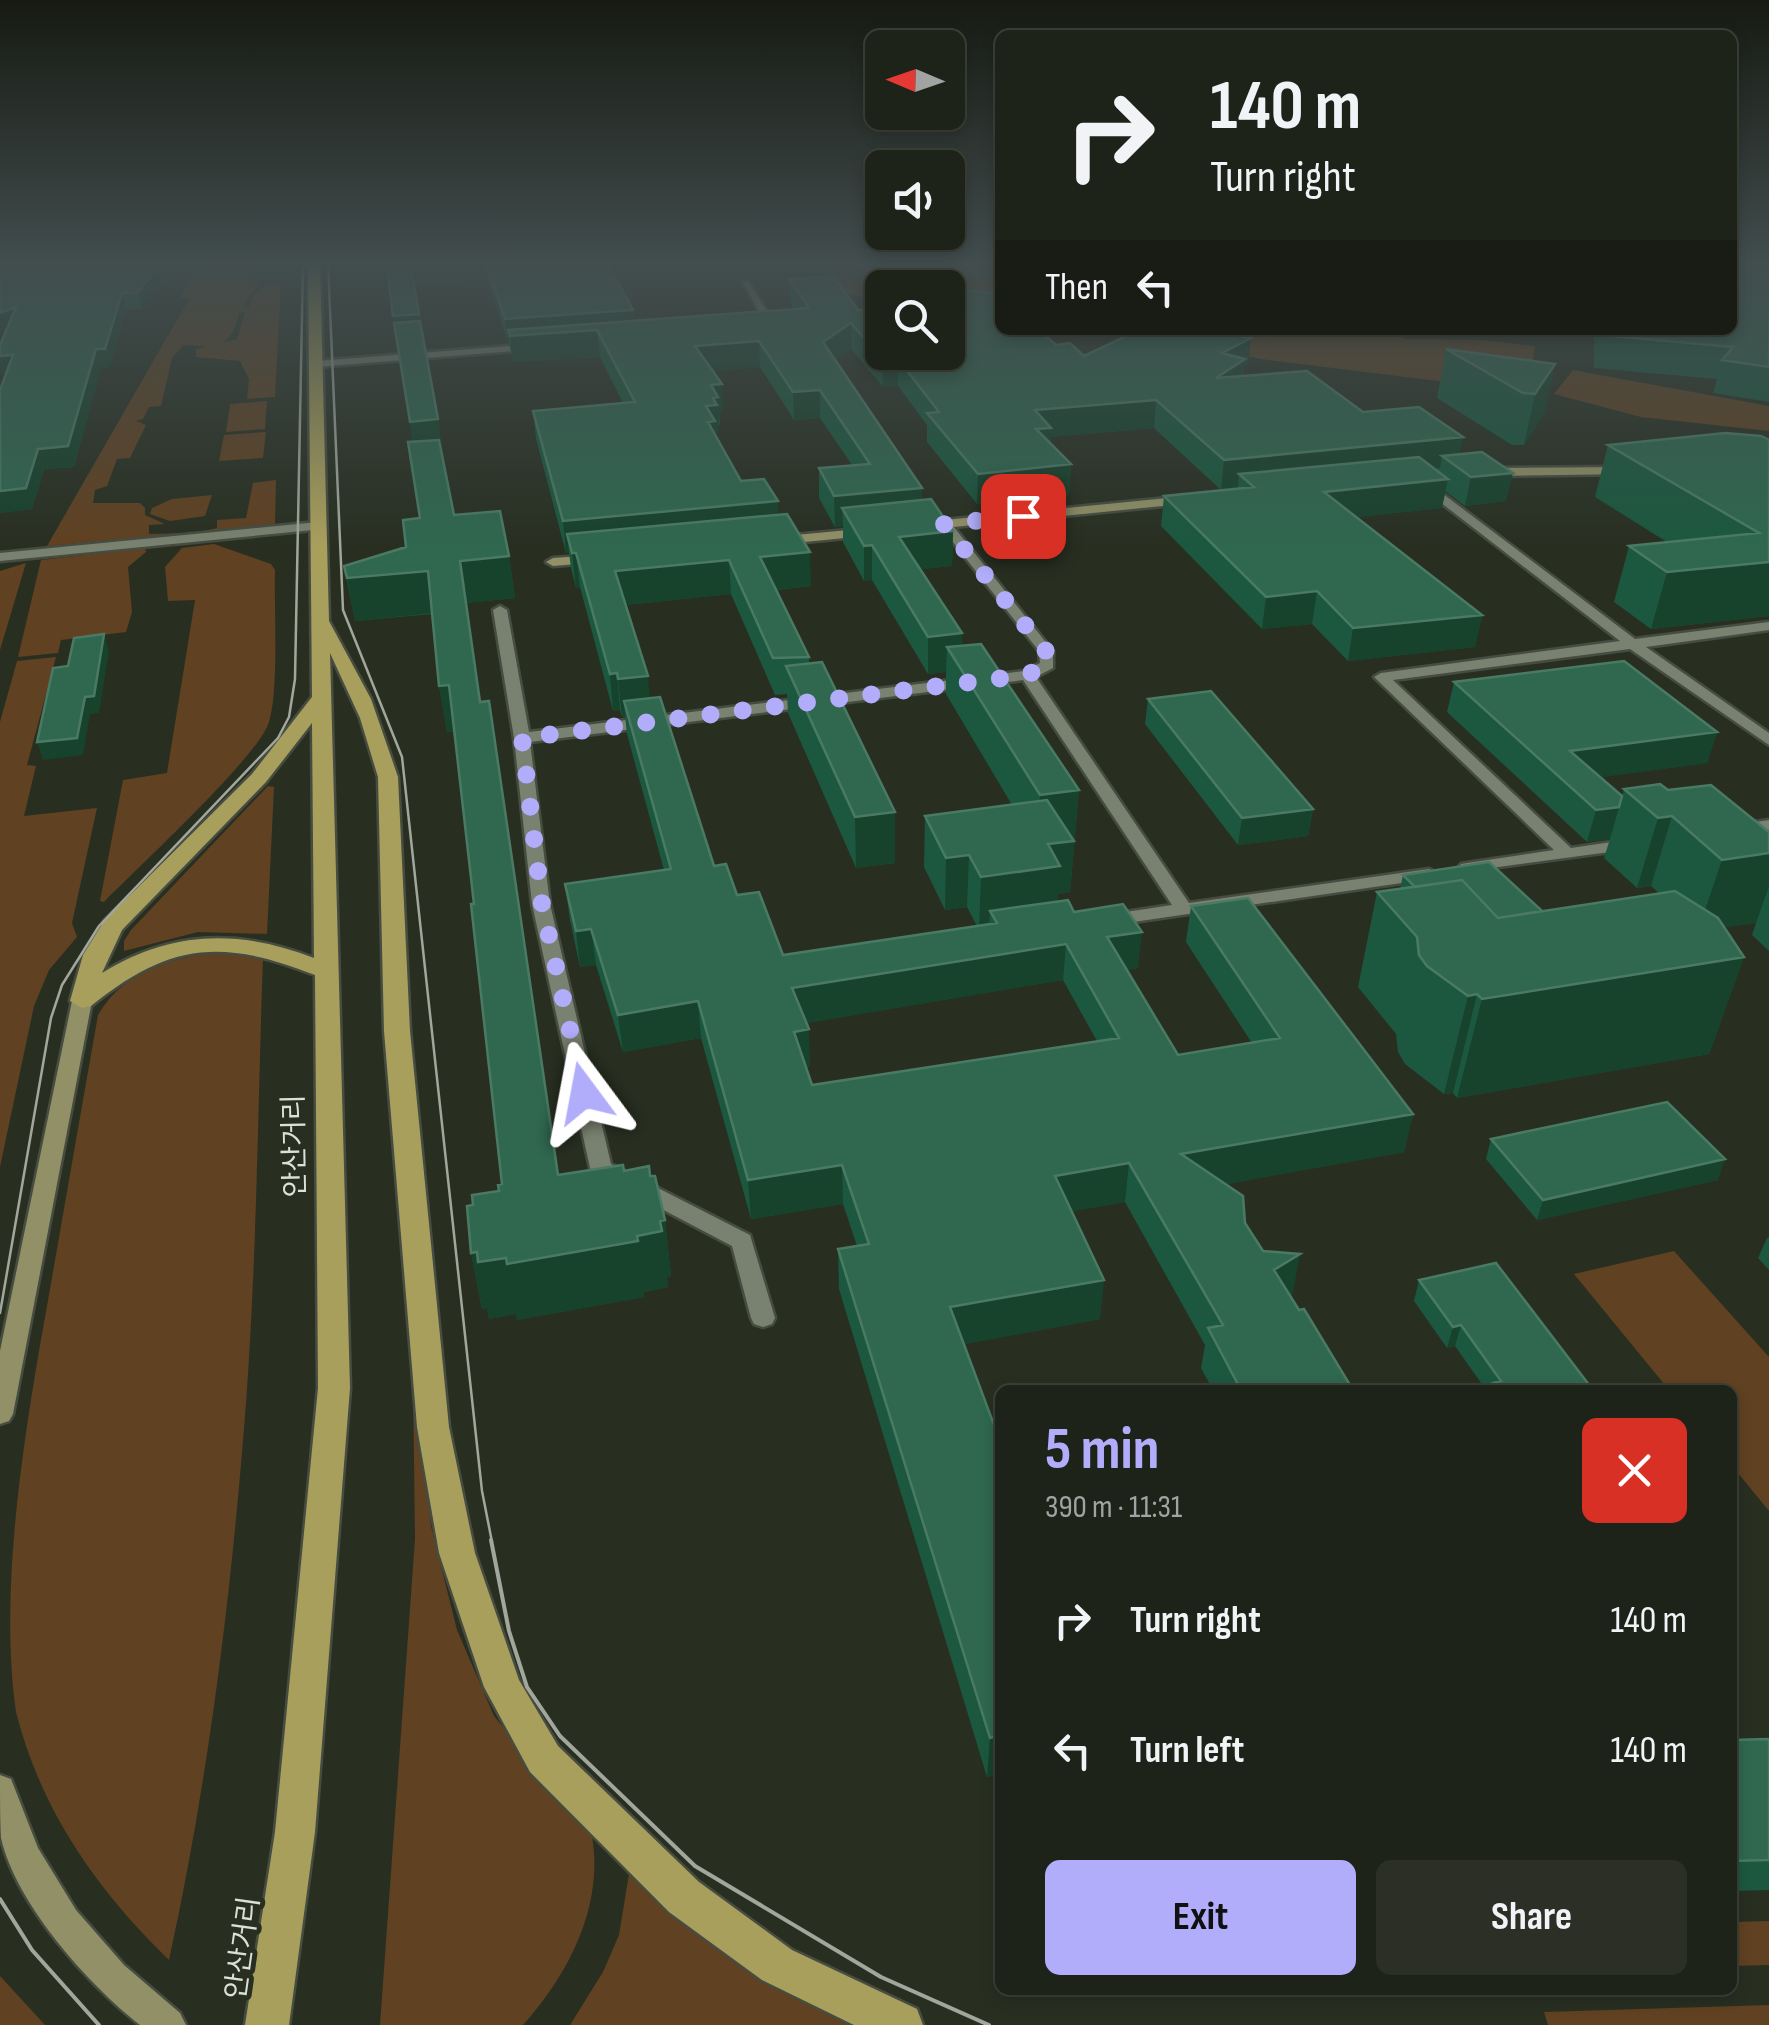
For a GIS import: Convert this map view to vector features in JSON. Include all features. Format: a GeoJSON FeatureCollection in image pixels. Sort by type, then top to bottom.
{"type":"FeatureCollection","features":[{"type":"Feature","properties":{"kind":"main road","name":"안산거리"},"geometry":{"type":"LineString","coordinates":[[267,2025],[295,1832],[334,1388],[317,358]]}},
{"type":"Feature","properties":{"kind":"main road"},"geometry":{"type":"LineString","coordinates":[[320,618],[350,673],[382,746],[388,777],[397,1032],[433,1427],[457,1553],[502,1687],[544,1759],[684,1897],[777,1965],[901,2025]]}},
{"type":"Feature","properties":{"kind":"main road"},"geometry":{"type":"LineString","coordinates":[[82,1001],[94,955],[112,926],[259,778],[323,696]]}},
{"type":"Feature","properties":{"kind":"main road"},"geometry":{"type":"LineString","coordinates":[[82,1001],[112,974],[130,964],[186,945],[255,944],[328,971]]}},
{"type":"Feature","properties":{"kind":"street"},"geometry":{"type":"LineString","coordinates":[[317,364],[399,358]]}},
{"type":"Feature","properties":{"kind":"street"},"geometry":{"type":"LineString","coordinates":[[1474,473],[1638,471]]}},
{"type":"Feature","properties":{"kind":"street"},"geometry":{"type":"LineString","coordinates":[[1397,480],[1436,476]]}},
{"type":"Feature","properties":{"kind":"street"},"geometry":{"type":"LineString","coordinates":[[1417,478],[1631,642],[1769,740]]}},
{"type":"Feature","properties":{"kind":"street"},"geometry":{"type":"LineString","coordinates":[[907,528],[1200,499]]}},
{"type":"Feature","properties":{"kind":"street"},"geometry":{"type":"LineString","coordinates":[[522,738],[1027,675],[1048,664],[1046,651],[944,524]]}},
{"type":"Feature","properties":{"kind":"street"},"geometry":{"type":"LineString","coordinates":[[0,557],[318,526]]}},
{"type":"Feature","properties":{"kind":"street"},"geometry":{"type":"LineString","coordinates":[[757,543],[888,530]]}},
{"type":"Feature","properties":{"kind":"street"},"geometry":{"type":"LineString","coordinates":[[554,562],[608,558]]}},
{"type":"Feature","properties":{"kind":"street"},"geometry":{"type":"LineString","coordinates":[[500,610],[522,738],[542,904],[601,1168],[742,1241],[763,1318]]}},
{"type":"Feature","properties":{"kind":"street"},"geometry":{"type":"LineString","coordinates":[[1568,853],[1381,677],[1769,626]]}},
{"type":"Feature","properties":{"kind":"street"},"geometry":{"type":"LineString","coordinates":[[1027,675],[1184,908]]}},
{"type":"Feature","properties":{"kind":"street"},"geometry":{"type":"LineString","coordinates":[[1714,833],[1769,825]]}},
{"type":"Feature","properties":{"kind":"street"},"geometry":{"type":"LineString","coordinates":[[1087,922],[1184,908],[1254,908],[1659,840]]}},
{"type":"Feature","properties":{"kind":"street"},"geometry":{"type":"LineString","coordinates":[[0,1414],[82,1001]]}},
{"type":"Feature","properties":{"kind":"street"},"geometry":{"type":"LineString","coordinates":[[0,1790],[36,1886],[90,1956],[168,2025]]}},
{"type":"Feature","properties":{"kind":"shaded area"},"geometry":{"type":"Polygon","coordinates":[[[155,358],[172,358],[161,406],[149,407],[143,419],[136,421],[146,425],[130,458],[117,459],[107,486],[95,490],[93,503],[140,503],[145,515],[165,524],[149,525],[149,534],[189,533],[47,546],[155,358]]]}},
{"type":"Feature","properties":{"kind":"shaded area"},"geometry":{"type":"Polygon","coordinates":[[[202,358],[277,358],[275,397],[247,399],[249,379],[240,361],[202,358]]]}},
{"type":"Feature","properties":{"kind":"shaded area"},"geometry":{"type":"Polygon","coordinates":[[[1253,358],[1533,358],[1528,392],[1253,358]]]}},
{"type":"Feature","properties":{"kind":"shaded area"},"geometry":{"type":"Polygon","coordinates":[[[1573,370],[1769,406],[1769,431],[1641,417],[1554,394],[1573,370]]]}},
{"type":"Feature","properties":{"kind":"shaded area"},"geometry":{"type":"Polygon","coordinates":[[[267,401],[265,429],[226,432],[230,404],[267,401]]]}},
{"type":"Feature","properties":{"kind":"shaded area"},"geometry":{"type":"Polygon","coordinates":[[[266,432],[263,458],[219,461],[224,435],[266,432]]]}},
{"type":"Feature","properties":{"kind":"shaded area"},"geometry":{"type":"Polygon","coordinates":[[[276,480],[275,524],[200,532],[217,528],[217,520],[246,518],[253,483],[276,480]]]}},
{"type":"Feature","properties":{"kind":"shaded area"},"geometry":{"type":"Polygon","coordinates":[[[212,495],[205,516],[170,521],[150,514],[152,508],[172,499],[212,495]]]}},
{"type":"Feature","properties":{"kind":"shaded area"},"geometry":{"type":"Polygon","coordinates":[[[214,544],[271,564],[275,570],[275,670],[269,722],[261,738],[221,785],[104,902],[100,901],[123,780],[167,773],[195,600],[168,601],[165,567],[182,548],[214,544]]]}},
{"type":"Feature","properties":{"kind":"shaded area"},"geometry":{"type":"Polygon","coordinates":[[[145,548],[146,552],[128,567],[132,612],[126,632],[61,640],[58,653],[18,657],[41,560],[145,548]]]}},
{"type":"Feature","properties":{"kind":"shaded area"},"geometry":{"type":"Polygon","coordinates":[[[26,563],[0,650],[0,571],[26,563]]]}},
{"type":"Feature","properties":{"kind":"shaded area"},"geometry":{"type":"Polygon","coordinates":[[[56,657],[27,765],[36,766],[24,816],[97,808],[72,923],[77,937],[49,970],[34,1006],[0,1167],[0,722],[17,661],[56,657]]]}},
{"type":"Feature","properties":{"kind":"shaded area"},"geometry":{"type":"Polygon","coordinates":[[[268,786],[274,787],[267,934],[198,932],[124,951],[124,941],[131,930],[268,786]]]}},
{"type":"Feature","properties":{"kind":"shaded area"},"geometry":{"type":"Polygon","coordinates":[[[229,951],[263,956],[250,1335],[235,1532],[218,1676],[197,1819],[169,1960],[96,1877],[56,1816],[40,1783],[16,1712],[11,1578],[32,1394],[98,1015],[122,986],[154,967],[191,956],[229,951]]]}},
{"type":"Feature","properties":{"kind":"shaded area"},"geometry":{"type":"Polygon","coordinates":[[[1674,1251],[1769,1357],[1769,1511],[1737,1472],[1737,1385],[1665,1385],[1574,1274],[1674,1251]]]}},
{"type":"Feature","properties":{"kind":"shaded area"},"geometry":{"type":"Polygon","coordinates":[[[420,1380],[431,1526],[457,1630],[494,1716],[592,1836],[593,1888],[579,1938],[555,1984],[523,2025],[380,2025],[415,1539],[413,1381],[420,1380]]]}},
{"type":"Feature","properties":{"kind":"shaded area"},"geometry":{"type":"Polygon","coordinates":[[[629,1874],[635,1874],[866,2025],[570,2025],[603,1972],[619,1935],[629,1874]]]}},
{"type":"Feature","properties":{"kind":"shaded area"},"geometry":{"type":"Polygon","coordinates":[[[1769,1921],[1769,1965],[1737,1966],[1737,1922],[1769,1921]]]}},
{"type":"Feature","properties":{"kind":"shaded area"},"geometry":{"type":"Polygon","coordinates":[[[0,1976],[45,2025],[0,2025],[0,1976]]]}},
{"type":"Feature","properties":{"kind":"shaded area"},"geometry":{"type":"Polygon","coordinates":[[[1769,2005],[1769,2025],[1548,2025],[1544,2012],[1769,2005]]]}},
{"type":"Feature","properties":{"kind":"building"},"geometry":{"type":"Polygon","coordinates":[[[12,358],[94,358],[68,446],[38,449],[26,488],[0,491],[0,390],[12,358]]]}},
{"type":"Feature","properties":{"kind":"building"},"geometry":{"type":"Polygon","coordinates":[[[400,358],[427,358],[438,419],[410,422],[400,358]]]}},
{"type":"Feature","properties":{"kind":"building"},"geometry":{"type":"Polygon","coordinates":[[[612,358],[703,358],[722,384],[711,385],[718,397],[713,398],[717,405],[706,406],[715,421],[708,422],[741,481],[764,479],[778,501],[563,521],[533,411],[635,402],[612,358]]]}},
{"type":"Feature","properties":{"kind":"building"},"geometry":{"type":"Polygon","coordinates":[[[770,358],[834,358],[922,488],[834,496],[819,468],[870,464],[820,390],[793,392],[770,358]]]}},
{"type":"Feature","properties":{"kind":"building"},"geometry":{"type":"Polygon","coordinates":[[[965,358],[1239,358],[1245,359],[1216,378],[1307,371],[1363,412],[1419,407],[1463,437],[1224,460],[1156,400],[1035,410],[1051,428],[1036,429],[1071,464],[978,474],[927,413],[939,412],[907,370],[965,370],[965,358]]]}},
{"type":"Feature","properties":{"kind":"building"},"geometry":{"type":"Polygon","coordinates":[[[1461,358],[1508,358],[1555,364],[1535,394],[1523,393],[1461,358]]]}},
{"type":"Feature","properties":{"kind":"building"},"geometry":{"type":"Polygon","coordinates":[[[1769,358],[1769,367],[1722,360],[1769,358]]]}},
{"type":"Feature","properties":{"kind":"building"},"geometry":{"type":"Polygon","coordinates":[[[1725,433],[1769,440],[1769,562],[1667,572],[1629,546],[1759,533],[1608,445],[1725,433]]]}},
{"type":"Feature","properties":{"kind":"building"},"geometry":{"type":"Polygon","coordinates":[[[439,440],[454,515],[500,511],[509,556],[460,561],[480,702],[489,701],[558,1175],[623,1165],[624,1171],[649,1166],[665,1220],[660,1221],[662,1231],[637,1236],[638,1241],[507,1264],[506,1258],[478,1262],[477,1252],[471,1253],[467,1206],[473,1205],[472,1195],[499,1191],[498,1185],[502,1184],[449,685],[439,686],[428,571],[347,578],[344,566],[406,547],[403,520],[420,518],[408,442],[439,440]]]}},
{"type":"Feature","properties":{"kind":"building"},"geometry":{"type":"Polygon","coordinates":[[[1482,452],[1513,473],[1471,477],[1442,456],[1482,452]]]}},
{"type":"Feature","properties":{"kind":"building"},"geometry":{"type":"Polygon","coordinates":[[[1419,457],[1448,479],[1324,492],[1482,615],[1353,628],[1317,591],[1266,597],[1164,496],[1254,487],[1239,474],[1419,457]]]}},
{"type":"Feature","properties":{"kind":"building"},"geometry":{"type":"Polygon","coordinates":[[[931,499],[953,531],[899,537],[962,633],[928,637],[872,545],[864,546],[842,508],[931,499]]]}},
{"type":"Feature","properties":{"kind":"building"},"geometry":{"type":"Polygon","coordinates":[[[787,514],[810,552],[760,557],[809,657],[773,658],[729,560],[615,571],[648,676],[618,679],[617,673],[610,674],[576,553],[572,553],[567,534],[787,514]]]}},
{"type":"Feature","properties":{"kind":"building"},"geometry":{"type":"Polygon","coordinates":[[[104,634],[94,696],[85,697],[77,738],[37,742],[53,668],[68,666],[74,638],[104,634]]]}},
{"type":"Feature","properties":{"kind":"building"},"geometry":{"type":"Polygon","coordinates":[[[981,644],[1079,790],[1040,795],[947,647],[981,644]]]}},
{"type":"Feature","properties":{"kind":"building"},"geometry":{"type":"Polygon","coordinates":[[[1624,661],[1717,732],[1570,751],[1622,796],[1619,807],[1596,810],[1454,682],[1624,661]]]}},
{"type":"Feature","properties":{"kind":"building"},"geometry":{"type":"Polygon","coordinates":[[[822,662],[895,812],[855,817],[786,666],[822,662]]]}},
{"type":"Feature","properties":{"kind":"building"},"geometry":{"type":"Polygon","coordinates":[[[1211,691],[1313,809],[1242,818],[1148,699],[1211,691]]]}},
{"type":"Feature","properties":{"kind":"building"},"geometry":{"type":"Polygon","coordinates":[[[660,697],[714,866],[726,864],[737,895],[759,892],[783,955],[997,923],[990,911],[1068,900],[1074,912],[1123,904],[1142,932],[1107,937],[1178,1055],[1280,1038],[1191,906],[1248,898],[1413,1114],[1181,1154],[1243,1196],[1245,1223],[1263,1251],[1300,1254],[1274,1270],[1299,1310],[1304,1309],[1350,1385],[1238,1385],[1208,1328],[1223,1325],[1129,1163],[1055,1176],[1104,1280],[950,1307],[995,1428],[995,1736],[990,1738],[838,1249],[869,1244],[842,1165],[748,1180],[698,1001],[618,1015],[591,929],[576,931],[565,884],[671,869],[624,701],[660,697]],[[1066,944],[792,988],[809,1029],[794,1032],[812,1085],[1119,1038],[1066,944]]]}},
{"type":"Feature","properties":{"kind":"building"},"geometry":{"type":"Polygon","coordinates":[[[1660,784],[1668,790],[1711,785],[1769,832],[1769,853],[1722,860],[1672,816],[1658,818],[1624,789],[1660,784]]]}},
{"type":"Feature","properties":{"kind":"building"},"geometry":{"type":"Polygon","coordinates":[[[1047,800],[1074,841],[1048,844],[1060,866],[981,877],[969,855],[946,858],[925,816],[1047,800]]]}},
{"type":"Feature","properties":{"kind":"building"},"geometry":{"type":"Polygon","coordinates":[[[1489,862],[1542,911],[1498,918],[1462,880],[1415,887],[1403,875],[1489,862]]]}},
{"type":"Feature","properties":{"kind":"building"},"geometry":{"type":"Polygon","coordinates":[[[1462,880],[1498,918],[1675,891],[1718,918],[1744,957],[1482,999],[1477,994],[1468,996],[1427,966],[1419,955],[1417,937],[1377,892],[1462,880]]]}},
{"type":"Feature","properties":{"kind":"building"},"geometry":{"type":"Polygon","coordinates":[[[1667,1102],[1725,1159],[1543,1200],[1491,1139],[1667,1102]]]}},
{"type":"Feature","properties":{"kind":"building"},"geometry":{"type":"Polygon","coordinates":[[[1496,1263],[1589,1385],[1494,1385],[1501,1381],[1461,1325],[1453,1327],[1419,1280],[1496,1263]]]}},
{"type":"Feature","properties":{"kind":"building"},"geometry":{"type":"Polygon","coordinates":[[[1769,1739],[1769,1860],[1737,1861],[1737,1740],[1769,1739]]]}},
{"type":"Feature","properties":{"kind":"tram line"},"geometry":{"type":"LineString","coordinates":[[0,1313],[51,1018],[62,985],[99,926],[278,738],[289,717],[295,679],[301,358]]}},
{"type":"Feature","properties":{"kind":"tram line"},"geometry":{"type":"LineString","coordinates":[[332,358],[343,610],[402,757],[482,1491],[492,1542]]}},
{"type":"Feature","properties":{"kind":"tram line"},"geometry":{"type":"LineString","coordinates":[[491,1540],[509,1631],[527,1687],[560,1736],[695,1866],[881,1977],[989,2025]]}},
{"type":"Feature","properties":{"kind":"tram line"},"geometry":{"type":"LineString","coordinates":[[0,1899],[32,1950],[99,2025]]}},
{"type":"Feature","properties":{"kind":"route"},"geometry":{"type":"LineString","coordinates":[[584,1093],[542,904],[522,738],[1027,675],[1048,664],[1046,651],[944,524],[1023,516]]}}]}
